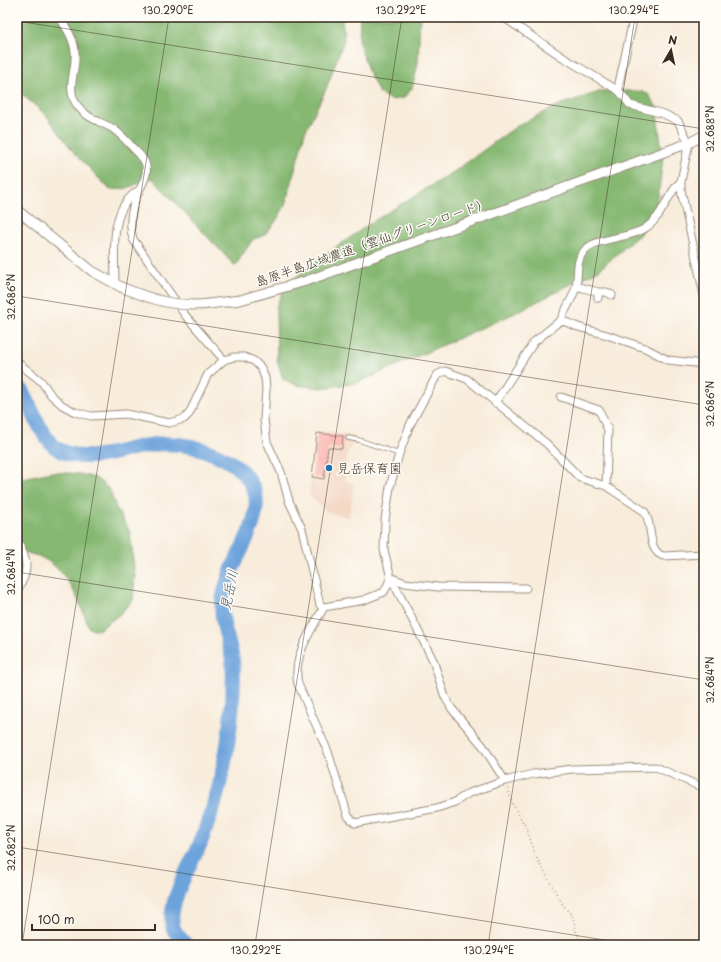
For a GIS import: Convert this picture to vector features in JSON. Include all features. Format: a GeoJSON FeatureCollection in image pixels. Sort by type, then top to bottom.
{"type":"FeatureCollection","features":[{"type":"Feature","properties":{"kind":"street"},"geometry":{"type":"LineString","coordinates":[[59,17],[73,40],[76,53],[71,85],[72,95],[84,114],[121,135],[141,156],[146,166],[146,174],[139,190],[130,220],[130,230],[133,239],[185,315],[224,360]]}},
{"type":"Feature","properties":{"kind":"street"},"geometry":{"type":"LineString","coordinates":[[503,17],[564,58],[619,91],[630,106],[664,114],[678,121],[689,143],[681,181],[681,190],[704,295]]}},
{"type":"Feature","properties":{"kind":"street"},"geometry":{"type":"LineString","coordinates":[[619,91],[619,82],[632,25],[630,17]]}},
{"type":"Feature","properties":{"kind":"street","name":"島原半島広域農道（雲仙グリーンロード）"},"geometry":{"type":"LineString","coordinates":[[17,210],[92,271],[118,286],[143,296],[171,304],[196,306],[240,300],[306,281],[689,143],[704,135]]}},
{"type":"Feature","properties":{"kind":"street"},"geometry":{"type":"LineString","coordinates":[[495,404],[534,342],[561,320],[576,286],[577,268],[581,256],[586,249],[593,244],[630,235],[647,228],[658,216],[671,193],[681,181]]}},
{"type":"Feature","properties":{"kind":"street"},"geometry":{"type":"LineString","coordinates":[[118,286],[114,244],[117,225],[125,201],[139,190]]}},
{"type":"Feature","properties":{"kind":"street"},"geometry":{"type":"LineString","coordinates":[[576,286],[598,295],[606,292],[612,295]]}},
{"type":"Feature","properties":{"kind":"street"},"geometry":{"type":"LineString","coordinates":[[561,320],[578,328],[607,335],[645,348],[668,360],[704,364]]}},
{"type":"Feature","properties":{"kind":"street"},"geometry":{"type":"LineString","coordinates":[[17,362],[41,381],[50,395],[62,405],[75,412],[91,416],[126,414],[169,423],[184,419],[189,414],[208,374],[224,360],[234,357],[244,357],[254,361],[261,368],[265,378],[266,389],[264,420],[267,442],[281,472],[289,501],[302,529],[312,568],[317,598],[320,605],[324,607],[364,600],[384,592],[392,578]]}},
{"type":"Feature","properties":{"kind":"street"},"geometry":{"type":"LineString","coordinates":[[505,780],[483,746],[452,709],[445,697],[433,660],[392,578],[384,550],[385,520],[390,487],[399,454],[410,425],[436,375],[440,372],[451,373],[467,379],[495,404],[548,444],[580,478],[606,486],[644,512],[648,516],[653,548],[657,554],[663,556],[704,554]]}},
{"type":"Feature","properties":{"kind":"street"},"geometry":{"type":"LineString","coordinates":[[561,397],[599,410],[608,430],[606,486]]}},
{"type":"Feature","properties":{"kind":"street"},"geometry":{"type":"LineString","coordinates":[[17,541],[25,554],[27,565],[24,580],[17,590]]}},
{"type":"Feature","properties":{"kind":"street"},"geometry":{"type":"LineString","coordinates":[[392,578],[405,583],[438,587],[526,588]]}},
{"type":"Feature","properties":{"kind":"street"},"geometry":{"type":"LineString","coordinates":[[324,607],[300,655],[296,673],[298,684],[328,752],[351,820],[360,824],[437,808],[455,802],[469,794],[505,780],[533,774],[572,769],[642,766],[656,767],[668,771],[700,787],[704,785]]}},
{"type":"Feature","properties":{"kind":"lane"},"geometry":{"type":"LineString","coordinates":[[348,438],[359,440],[399,454]]}},
{"type":"Feature","properties":{"kind":"path"},"geometry":{"type":"LineString","coordinates":[[505,780],[512,803],[527,829],[536,857],[563,905],[573,917],[576,931],[582,945]]}},
{"type":"Feature","properties":{"kind":"shaded area","name":"見岳保育園"},"geometry":{"type":"Polygon","coordinates":[[[317,431],[355,437],[347,455],[345,480],[354,485],[349,518],[327,512],[309,495],[317,431]]]}},
{"type":"Feature","properties":{"kind":"green space"},"geometry":{"type":"Polygon","coordinates":[[[17,17],[342,17],[344,40],[326,89],[305,132],[285,206],[274,224],[263,236],[253,239],[235,266],[152,178],[127,188],[110,190],[73,151],[45,114],[17,90],[17,17]]]}},
{"type":"Feature","properties":{"kind":"green space"},"geometry":{"type":"Polygon","coordinates":[[[360,17],[420,17],[418,64],[412,88],[404,98],[391,100],[379,93],[368,71],[359,42],[360,17]]]}},
{"type":"Feature","properties":{"kind":"green space"},"geometry":{"type":"Polygon","coordinates":[[[602,91],[639,91],[648,94],[656,106],[663,158],[658,198],[653,216],[641,233],[599,270],[513,314],[357,383],[322,388],[296,385],[283,379],[277,360],[276,307],[285,286],[312,264],[377,219],[455,171],[517,126],[559,105],[602,91]]]}},
{"type":"Feature","properties":{"kind":"green space"},"geometry":{"type":"Polygon","coordinates":[[[52,472],[80,474],[96,478],[110,490],[116,508],[130,532],[135,577],[133,600],[119,615],[98,630],[89,628],[77,597],[65,577],[57,568],[38,556],[17,550],[17,479],[52,472]]]}},
{"type":"Feature","properties":{"kind":"building"},"geometry":{"type":"Polygon","coordinates":[[[317,433],[343,436],[342,449],[328,447],[324,479],[312,477],[317,433]]]}},
{"type":"Feature","properties":{"kind":"waterway","name":"見岳川"},"geometry":{"type":"LineString","coordinates":[[17,388],[23,391],[47,439],[58,449],[83,457],[108,454],[159,444],[172,444],[201,449],[215,454],[240,470],[249,480],[255,493],[255,516],[230,575],[225,590],[223,603],[222,616],[233,665],[231,722],[224,764],[215,802],[200,844],[175,898],[173,910],[172,921],[174,930],[186,945]]}},
{"type":"Feature","properties":{"kind":"place","name":"見岳保育園"},"geometry":{"type":"Point","coordinates":[329,468]}}]}
